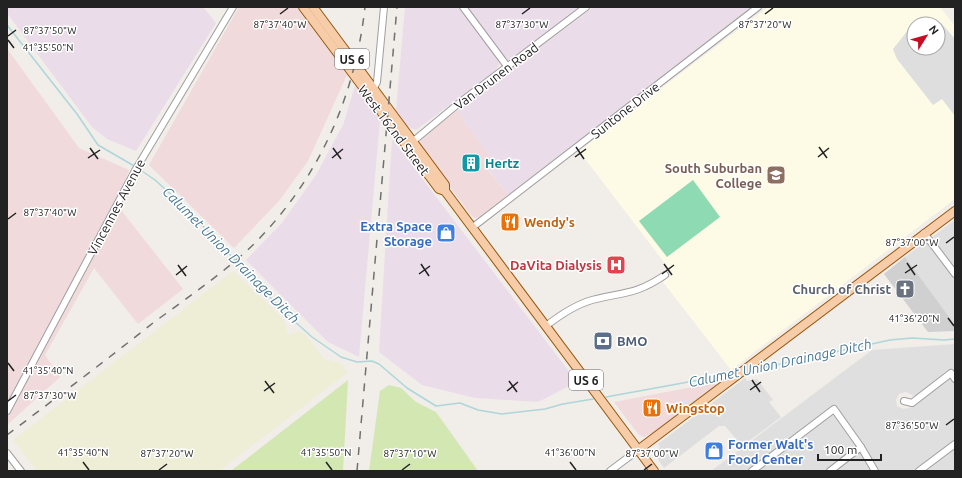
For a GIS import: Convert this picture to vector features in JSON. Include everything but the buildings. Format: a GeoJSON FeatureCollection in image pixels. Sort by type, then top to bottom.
{"type":"FeatureCollection","features":[{"type":"Feature","properties":{"kind":"main road","name":"West 162nd Street"},"geometry":{"type":"LineString","coordinates":[[303,7],[367,94],[410,144]]}},
{"type":"Feature","properties":{"kind":"main road","name":"West 162nd Street"},"geometry":{"type":"LineString","coordinates":[[313,7],[374,88],[439,189],[445,191],[638,450]]}},
{"type":"Feature","properties":{"kind":"main road"},"geometry":{"type":"LineString","coordinates":[[367,94],[374,88]]}},
{"type":"Feature","properties":{"kind":"main road"},"geometry":{"type":"LineString","coordinates":[[638,450],[955,210]]}},
{"type":"Feature","properties":{"kind":"main road","name":"US 6"},"geometry":{"type":"LineString","coordinates":[[638,450],[654,471]]}},
{"type":"Feature","properties":{"kind":"street","name":"Vincennes Avenue"},"geometry":{"type":"LineString","coordinates":[[7,411],[137,167],[233,7]]}},
{"type":"Feature","properties":{"kind":"street"},"geometry":{"type":"LineString","coordinates":[[374,88],[377,82],[384,7]]}},
{"type":"Feature","properties":{"kind":"street"},"geometry":{"type":"LineString","coordinates":[[463,7],[507,66]]}},
{"type":"Feature","properties":{"kind":"street","name":"Van Drunen Road"},"geometry":{"type":"LineString","coordinates":[[410,144],[507,66],[586,7]]}},
{"type":"Feature","properties":{"kind":"street","name":"Suntone Drive"},"geometry":{"type":"LineString","coordinates":[[472,227],[758,7]]}},
{"type":"Feature","properties":{"kind":"street"},"geometry":{"type":"LineString","coordinates":[[924,233],[955,274]]}},
{"type":"Feature","properties":{"kind":"street"},"geometry":{"type":"LineString","coordinates":[[546,326],[575,307],[592,300],[641,290],[665,275]]}},
{"type":"Feature","properties":{"kind":"street"},"geometry":{"type":"LineString","coordinates":[[904,401],[912,403],[951,373],[955,379]]}},
{"type":"Feature","properties":{"kind":"street"},"geometry":{"type":"LineString","coordinates":[[752,471],[834,409],[861,447],[875,471]]}},
{"type":"Feature","properties":{"kind":"street"},"geometry":{"type":"LineString","coordinates":[[919,471],[955,444]]}},
{"type":"Feature","properties":{"kind":"street"},"geometry":{"type":"LineString","coordinates":[[830,471],[861,447]]}},
{"type":"Feature","properties":{"kind":"street"},"geometry":{"type":"LineString","coordinates":[[610,471],[638,450]]}},
{"type":"Feature","properties":{"kind":"street"},"geometry":{"type":"LineString","coordinates":[[7,452],[21,471]]}},
{"type":"Feature","properties":{"kind":"shaded area"},"geometry":{"type":"Polygon","coordinates":[[[7,7],[203,7],[216,23],[136,151],[107,139],[92,127],[7,13],[7,7]]]}},
{"type":"Feature","properties":{"kind":"shaded area"},"geometry":{"type":"Polygon","coordinates":[[[239,7],[297,7],[347,75],[308,161],[279,201],[234,248],[149,165],[239,7]]]}},
{"type":"Feature","properties":{"kind":"shaded area"},"geometry":{"type":"Polygon","coordinates":[[[405,7],[458,7],[498,59],[499,65],[495,71],[416,130],[408,127],[396,110],[405,7]]]}},
{"type":"Feature","properties":{"kind":"shaded area"},"geometry":{"type":"Polygon","coordinates":[[[581,7],[512,58],[508,59],[504,57],[466,8],[581,7]]]}},
{"type":"Feature","properties":{"kind":"shaded area"},"geometry":{"type":"Polygon","coordinates":[[[593,7],[755,7],[508,195],[488,169],[495,163],[457,111],[593,7]]]}},
{"type":"Feature","properties":{"kind":"shaded area","name":"South Suburban College"},"geometry":{"type":"Polygon","coordinates":[[[768,7],[940,7],[955,26],[955,199],[731,370],[663,282],[673,274],[579,151],[768,7]]]}},
{"type":"Feature","properties":{"kind":"shaded area"},"geometry":{"type":"Polygon","coordinates":[[[946,29],[955,39],[955,116],[942,99],[933,105],[897,59],[893,49],[906,33],[906,56],[946,56],[946,29]]]}},
{"type":"Feature","properties":{"kind":"shaded area"},"geometry":{"type":"Polygon","coordinates":[[[8,50],[79,148],[129,170],[117,205],[183,289],[138,324],[94,268],[45,355],[60,377],[7,425],[8,50]]]}},
{"type":"Feature","properties":{"kind":"shaded area"},"geometry":{"type":"Polygon","coordinates":[[[355,86],[380,120],[359,357],[328,342],[246,260],[281,224],[316,175],[343,125],[355,86]]]}},
{"type":"Feature","properties":{"kind":"shaded area"},"geometry":{"type":"Polygon","coordinates":[[[457,111],[495,163],[488,170],[508,195],[479,217],[474,218],[422,149],[420,143],[423,136],[457,111]]]}},
{"type":"Feature","properties":{"kind":"shaded area"},"geometry":{"type":"Polygon","coordinates":[[[392,139],[577,382],[538,402],[475,398],[422,385],[379,352],[392,139]]]}},
{"type":"Feature","properties":{"kind":"shaded area"},"geometry":{"type":"Polygon","coordinates":[[[955,220],[955,325],[905,257],[955,220]]]}},
{"type":"Feature","properties":{"kind":"shaded area"},"geometry":{"type":"Polygon","coordinates":[[[905,257],[955,325],[955,331],[928,332],[884,274],[905,257]]]}},
{"type":"Feature","properties":{"kind":"shaded area"},"geometry":{"type":"Polygon","coordinates":[[[955,344],[955,471],[711,471],[872,350],[955,344]],[[950,370],[946,371],[917,395],[914,396],[906,392],[899,394],[896,400],[897,406],[904,409],[912,407],[949,378],[950,370]]]}},
{"type":"Feature","properties":{"kind":"shaded area"},"geometry":{"type":"Polygon","coordinates":[[[745,378],[747,381],[757,379],[773,400],[769,402],[781,417],[742,446],[725,426],[719,426],[664,468],[656,456],[660,447],[658,444],[745,378]]]}},
{"type":"Feature","properties":{"kind":"shaded area"},"geometry":{"type":"Polygon","coordinates":[[[714,383],[716,385],[656,431],[644,437],[639,435],[614,402],[714,383]]]}},
{"type":"Feature","properties":{"kind":"green space"},"geometry":{"type":"Polygon","coordinates":[[[693,180],[720,217],[667,257],[639,221],[693,180]]]}},
{"type":"Feature","properties":{"kind":"green space"},"geometry":{"type":"Polygon","coordinates":[[[233,271],[279,315],[285,323],[288,335],[298,331],[305,334],[324,359],[340,363],[348,372],[219,471],[37,471],[13,440],[233,271]]]}},
{"type":"Feature","properties":{"kind":"green space"},"geometry":{"type":"Polygon","coordinates":[[[348,380],[343,471],[232,470],[348,380]]]}},
{"type":"Feature","properties":{"kind":"green space"},"geometry":{"type":"Polygon","coordinates":[[[389,385],[401,388],[416,402],[436,412],[478,471],[369,471],[380,391],[389,385]]]}},
{"type":"Feature","properties":{"kind":"waterway","name":"Calumet Union Drainage Ditch"},"geometry":{"type":"LineString","coordinates":[[7,25],[77,114],[98,145],[136,167]]}},
{"type":"Feature","properties":{"kind":"waterway","name":"Calumet Union Drainage Ditch"},"geometry":{"type":"LineString","coordinates":[[139,169],[155,180],[186,208],[283,311],[312,337],[341,357],[357,362],[372,361],[379,364],[407,388],[436,406],[460,403],[478,410],[502,414],[545,409],[563,404],[593,399]]}},
{"type":"Feature","properties":{"kind":"waterway","name":"Calumet Union Drainage Ditch"},"geometry":{"type":"LineString","coordinates":[[748,371],[890,340],[912,338],[944,340],[955,339]]}},
{"type":"Feature","properties":{"kind":"waterway","name":"Calumet Union Drainage Ditch"},"geometry":{"type":"LineString","coordinates":[[606,397],[732,374]]}},
{"type":"Feature","properties":{"kind":"railway"},"geometry":{"type":"LineString","coordinates":[[7,435],[218,275],[255,243],[278,218],[298,191],[315,163],[343,104],[353,73],[365,7]]}},
{"type":"Feature","properties":{"kind":"railway"},"geometry":{"type":"LineString","coordinates":[[357,471],[397,7]]}},
{"type":"Feature","properties":{"kind":"place","name":"Hertz"},"geometry":{"type":"Point","coordinates":[471,163]}},
{"type":"Feature","properties":{"kind":"place","name":"South Suburban College"},"geometry":{"type":"Point","coordinates":[776,175]}},
{"type":"Feature","properties":{"kind":"place","name":"Wendy's"},"geometry":{"type":"Point","coordinates":[510,222]}},
{"type":"Feature","properties":{"kind":"place","name":"Extra Space Storage"},"geometry":{"type":"Point","coordinates":[446,233]}},
{"type":"Feature","properties":{"kind":"place","name":"DaVita Dialysis"},"geometry":{"type":"Point","coordinates":[616,265]}},
{"type":"Feature","properties":{"kind":"place","name":"Church of Christ"},"geometry":{"type":"Point","coordinates":[905,289]}},
{"type":"Feature","properties":{"kind":"place","name":"BMO"},"geometry":{"type":"Point","coordinates":[603,341]}},
{"type":"Feature","properties":{"kind":"place","name":"Wingstop"},"geometry":{"type":"Point","coordinates":[652,408]}},
{"type":"Feature","properties":{"kind":"place","name":"Former Walt's Food Center"},"geometry":{"type":"Point","coordinates":[714,451]}}]}
